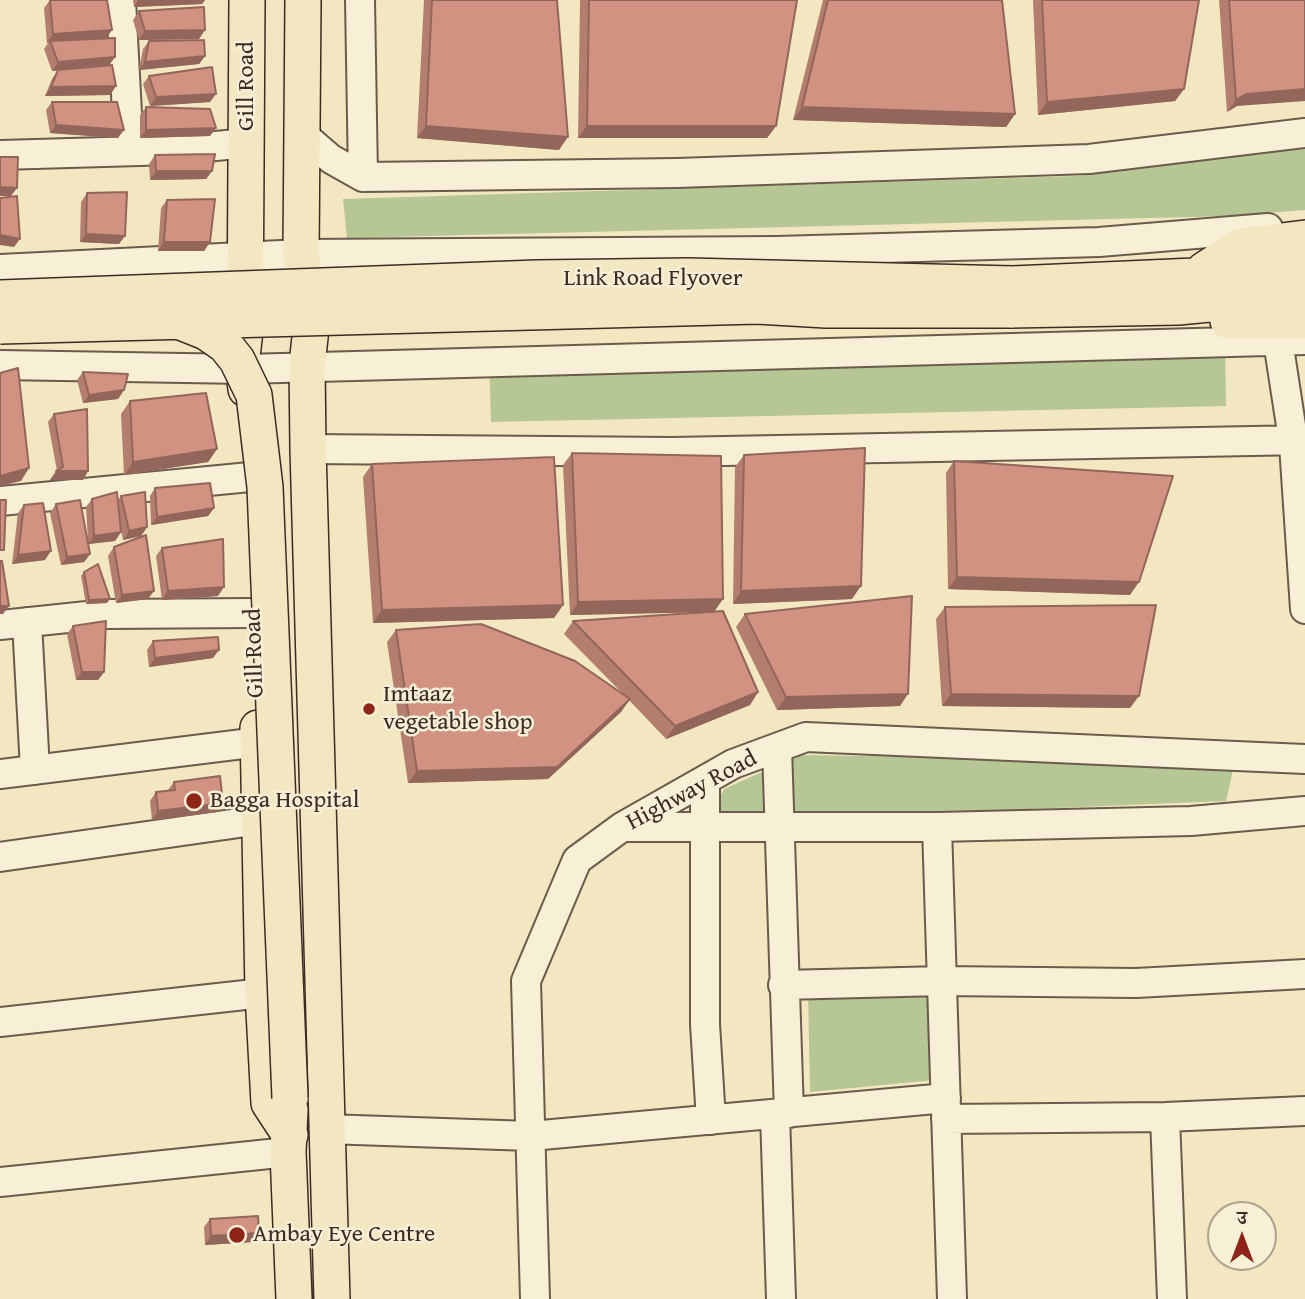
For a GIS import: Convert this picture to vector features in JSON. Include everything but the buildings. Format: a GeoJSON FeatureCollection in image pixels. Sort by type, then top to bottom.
{"type":"FeatureCollection","features":[{"type":"Feature","properties":{"kind":"main road","name":"Gill Road"},"geometry":{"type":"LineString","coordinates":[[247,0],[246,257],[242,357],[245,369],[250,477],[259,742],[263,993],[269,1103],[289,1144]]}},
{"type":"Feature","properties":{"kind":"main road"},"geometry":{"type":"LineString","coordinates":[[303,0],[300,254],[311,328],[307,365],[308,449],[332,1299]]}},
{"type":"Feature","properties":{"kind":"main road"},"geometry":{"type":"LineString","coordinates":[[1195,276],[1241,247],[1305,238]]}},
{"type":"Feature","properties":{"kind":"main road","name":"Link Road Flyover"},"geometry":{"type":"LineString","coordinates":[[0,298],[537,278],[688,276],[1013,284],[1195,276],[1305,264]]}},
{"type":"Feature","properties":{"kind":"main road","name":"Link Road Flyover"},"geometry":{"type":"LineString","coordinates":[[0,326],[744,306],[852,310],[1178,307],[1305,295]]}},
{"type":"Feature","properties":{"kind":"main road"},"geometry":{"type":"LineString","coordinates":[[1178,307],[1231,322],[1296,334]]}},
{"type":"Feature","properties":{"kind":"main road"},"geometry":{"type":"LineString","coordinates":[[181,321],[206,332],[225,345],[237,360],[254,395],[265,486],[290,1098],[294,1299]]}},
{"type":"Feature","properties":{"kind":"street"},"geometry":{"type":"LineString","coordinates":[[121,0],[129,151]]}},
{"type":"Feature","properties":{"kind":"street"},"geometry":{"type":"LineString","coordinates":[[360,0],[363,177]]}},
{"type":"Feature","properties":{"kind":"street"},"geometry":{"type":"LineString","coordinates":[[302,134],[331,159],[363,177],[677,173],[1089,159],[1305,133]]}},
{"type":"Feature","properties":{"kind":"street"},"geometry":{"type":"LineString","coordinates":[[0,155],[129,151],[247,143]]}},
{"type":"Feature","properties":{"kind":"street"},"geometry":{"type":"LineString","coordinates":[[0,269],[300,254],[722,251],[1099,242],[1305,223]]}},
{"type":"Feature","properties":{"kind":"street"},"geometry":{"type":"LineString","coordinates":[[0,365],[245,369],[1296,334],[1305,609]]}},
{"type":"Feature","properties":{"kind":"street"},"geometry":{"type":"LineString","coordinates":[[308,449],[672,452],[1299,440]]}},
{"type":"Feature","properties":{"kind":"street"},"geometry":{"type":"LineString","coordinates":[[0,500],[250,477]]}},
{"type":"Feature","properties":{"kind":"street"},"geometry":{"type":"LineString","coordinates":[[35,770],[13,623],[106,614],[253,613]]}},
{"type":"Feature","properties":{"kind":"street","name":"Highway Road"},"geometry":{"type":"LineString","coordinates":[[535,1299],[526,981],[577,860],[622,827],[733,764],[806,737],[1305,759]]}},
{"type":"Feature","properties":{"kind":"street"},"geometry":{"type":"LineString","coordinates":[[0,774],[259,742]]}},
{"type":"Feature","properties":{"kind":"street"},"geometry":{"type":"LineString","coordinates":[[777,748],[783,985],[782,1299]]}},
{"type":"Feature","properties":{"kind":"street"},"geometry":{"type":"LineString","coordinates":[[705,781],[705,1024],[711,1120]]}},
{"type":"Feature","properties":{"kind":"street"},"geometry":{"type":"LineString","coordinates":[[622,827],[937,827],[1191,821],[1305,811]]}},
{"type":"Feature","properties":{"kind":"street"},"geometry":{"type":"LineString","coordinates":[[0,857],[260,820]]}},
{"type":"Feature","properties":{"kind":"street"},"geometry":{"type":"LineString","coordinates":[[937,827],[952,1299]]}},
{"type":"Feature","properties":{"kind":"street"},"geometry":{"type":"LineString","coordinates":[[783,985],[942,981],[1136,983],[1305,974]]}},
{"type":"Feature","properties":{"kind":"street"},"geometry":{"type":"LineString","coordinates":[[0,1022],[263,993]]}},
{"type":"Feature","properties":{"kind":"street"},"geometry":{"type":"LineString","coordinates":[[326,1129],[531,1136],[782,1113],[946,1109],[1165,1117],[1305,1111]]}},
{"type":"Feature","properties":{"kind":"street"},"geometry":{"type":"LineString","coordinates":[[1165,1117],[1172,1299]]}},
{"type":"Feature","properties":{"kind":"street"},"geometry":{"type":"LineString","coordinates":[[0,1182],[289,1144]]}},
{"type":"Feature","properties":{"kind":"green space"},"geometry":{"type":"Polygon","coordinates":[[[1305,147],[1305,210],[1230,216],[347,238],[343,199],[1077,176],[1305,147]]]}},
{"type":"Feature","properties":{"kind":"green space"},"geometry":{"type":"Polygon","coordinates":[[[1225,342],[1226,406],[491,422],[489,358],[1225,342]]]}},
{"type":"Feature","properties":{"kind":"green space"},"geometry":{"type":"Polygon","coordinates":[[[800,755],[1108,760],[1233,770],[1226,801],[1005,810],[712,814],[724,789],[800,755]]]}},
{"type":"Feature","properties":{"kind":"green space"},"geometry":{"type":"Polygon","coordinates":[[[931,980],[935,1080],[810,1092],[808,988],[931,980]]]}},
{"type":"Feature","properties":{"kind":"place","name":"Imtaaz vegetable shop"},"geometry":{"type":"Point","coordinates":[369,709]}},
{"type":"Feature","properties":{"kind":"place","name":"Bagga Hospital"},"geometry":{"type":"Point","coordinates":[194,801]}},
{"type":"Feature","properties":{"kind":"place","name":"Ambay Eye Centre"},"geometry":{"type":"Point","coordinates":[237,1235]}}]}
